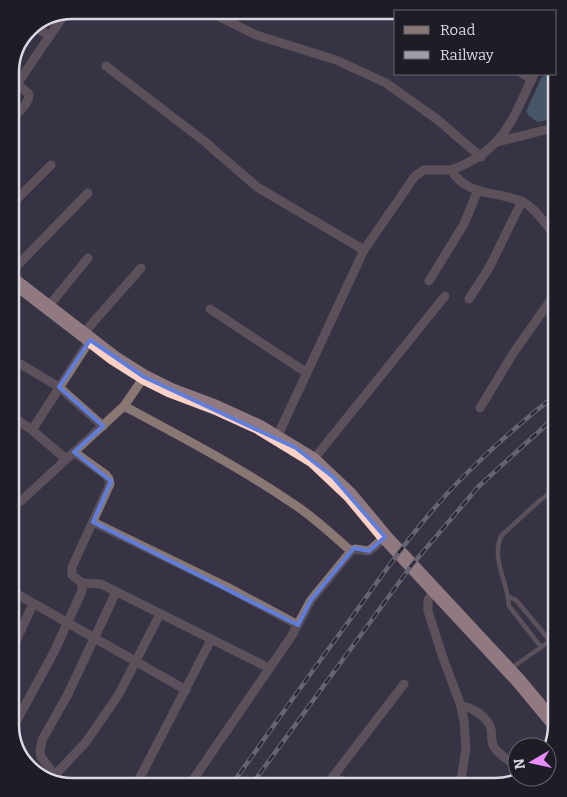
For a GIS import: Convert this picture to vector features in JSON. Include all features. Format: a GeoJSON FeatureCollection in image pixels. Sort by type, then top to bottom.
{"type":"FeatureCollection","features":[{"type":"Feature","properties":{"kind":"highway"},"geometry":{"type":"LineString","coordinates":[[19,283],[86,337],[144,377],[170,390],[215,407],[277,437],[313,460],[350,495],[385,537],[509,670],[548,716]]}},
{"type":"Feature","properties":{"kind":"street"},"geometry":{"type":"LineString","coordinates":[[224,19],[256,35],[336,60],[386,83],[438,120],[481,157]]}},
{"type":"Feature","properties":{"kind":"street"},"geometry":{"type":"LineString","coordinates":[[19,76],[60,20]]}},
{"type":"Feature","properties":{"kind":"street"},"geometry":{"type":"LineString","coordinates":[[40,30],[50,36]]}},
{"type":"Feature","properties":{"kind":"street"},"geometry":{"type":"LineString","coordinates":[[106,66],[204,141],[257,187],[364,250]]}},
{"type":"Feature","properties":{"kind":"street"},"geometry":{"type":"LineString","coordinates":[[277,437],[364,250],[415,176],[424,170],[451,170],[481,157],[497,142],[512,119],[533,76]]}},
{"type":"Feature","properties":{"kind":"street"},"geometry":{"type":"LineString","coordinates":[[19,86],[29,94],[29,99],[27,104],[19,112]]}},
{"type":"Feature","properties":{"kind":"street"},"geometry":{"type":"LineString","coordinates":[[497,142],[548,129]]}},
{"type":"Feature","properties":{"kind":"street"},"geometry":{"type":"LineString","coordinates":[[19,197],[51,166]]}},
{"type":"Feature","properties":{"kind":"street"},"geometry":{"type":"LineString","coordinates":[[451,170],[462,184],[522,201],[529,205],[548,227]]}},
{"type":"Feature","properties":{"kind":"street"},"geometry":{"type":"LineString","coordinates":[[429,281],[464,224],[478,190]]}},
{"type":"Feature","properties":{"kind":"street"},"geometry":{"type":"LineString","coordinates":[[19,271],[88,193]]}},
{"type":"Feature","properties":{"kind":"street"},"geometry":{"type":"LineString","coordinates":[[469,299],[490,268],[522,201]]}},
{"type":"Feature","properties":{"kind":"street"},"geometry":{"type":"LineString","coordinates":[[48,308],[88,258]]}},
{"type":"Feature","properties":{"kind":"street"},"geometry":{"type":"LineString","coordinates":[[32,430],[59,388],[86,337],[141,268]]}},
{"type":"Feature","properties":{"kind":"street"},"geometry":{"type":"LineString","coordinates":[[313,460],[445,296]]}},
{"type":"Feature","properties":{"kind":"street"},"geometry":{"type":"LineString","coordinates":[[480,408],[514,352],[548,304]]}},
{"type":"Feature","properties":{"kind":"street"},"geometry":{"type":"LineString","coordinates":[[210,309],[307,373]]}},
{"type":"Feature","properties":{"kind":"street"},"geometry":{"type":"LineString","coordinates":[[19,364],[59,388],[103,426]]}},
{"type":"Feature","properties":{"kind":"street"},"geometry":{"type":"LineString","coordinates":[[19,502],[124,406],[144,377]]}},
{"type":"Feature","properties":{"kind":"street"},"geometry":{"type":"LineString","coordinates":[[124,406],[206,451],[291,502],[321,525],[351,552]]}},
{"type":"Feature","properties":{"kind":"street"},"geometry":{"type":"LineString","coordinates":[[19,421],[66,459]]}},
{"type":"Feature","properties":{"kind":"street"},"geometry":{"type":"LineString","coordinates":[[74,452],[109,479],[108,490],[72,568],[72,575],[82,583],[101,584],[269,668]]}},
{"type":"Feature","properties":{"kind":"street"},"geometry":{"type":"LineString","coordinates":[[93,522],[298,624]]}},
{"type":"Feature","properties":{"kind":"street"},"geometry":{"type":"LineString","coordinates":[[194,778],[298,624],[311,600],[351,552],[355,549],[369,551],[385,537]]}},
{"type":"Feature","properties":{"kind":"street"},"geometry":{"type":"LineString","coordinates":[[19,718],[68,622],[82,591],[82,583]]}},
{"type":"Feature","properties":{"kind":"street"},"geometry":{"type":"LineString","coordinates":[[435,589],[428,600],[428,611],[442,658],[461,706],[466,734],[462,778]]}},
{"type":"Feature","properties":{"kind":"street"},"geometry":{"type":"LineString","coordinates":[[116,592],[64,703],[42,740],[41,757],[55,775],[76,754],[99,725],[119,694],[160,614]]}},
{"type":"Feature","properties":{"kind":"street"},"geometry":{"type":"LineString","coordinates":[[19,595],[186,690]]}},
{"type":"Feature","properties":{"kind":"street"},"geometry":{"type":"LineString","coordinates":[[19,635],[34,604]]}},
{"type":"Feature","properties":{"kind":"street"},"geometry":{"type":"LineString","coordinates":[[140,778],[211,640]]}},
{"type":"Feature","properties":{"kind":"street"},"geometry":{"type":"LineString","coordinates":[[333,778],[404,684]]}},
{"type":"Feature","properties":{"kind":"street"},"geometry":{"type":"LineString","coordinates":[[461,706],[473,709],[488,722],[493,746],[507,758]]}},
{"type":"Feature","properties":{"kind":"lane"},"geometry":{"type":"LineString","coordinates":[[541,647],[509,606],[509,597],[497,554],[501,536],[548,494]]}},
{"type":"Feature","properties":{"kind":"lane"},"geometry":{"type":"LineString","coordinates":[[509,597],[516,600],[548,639]]}},
{"type":"Feature","properties":{"kind":"lane"},"geometry":{"type":"LineString","coordinates":[[509,670],[548,642]]}},
{"type":"Feature","properties":{"kind":"highlighted area"},"geometry":{"type":"Polygon","coordinates":[[[90,340],[144,377],[296,448],[333,477],[385,537],[369,551],[354,548],[311,600],[298,625],[93,522],[111,481],[74,452],[103,426],[59,387],[90,340]]]}},
{"type":"Feature","properties":{"kind":"water"},"geometry":{"type":"Polygon","coordinates":[[[548,75],[548,120],[538,122],[529,116],[526,111],[542,77],[548,75]]]}},
{"type":"Feature","properties":{"kind":"railway"},"geometry":{"type":"LineString","coordinates":[[236,778],[321,659],[421,524],[452,489],[511,431],[548,401]]}},
{"type":"Feature","properties":{"kind":"railway"},"geometry":{"type":"LineString","coordinates":[[257,778],[411,566],[479,486],[548,423]]}}]}
